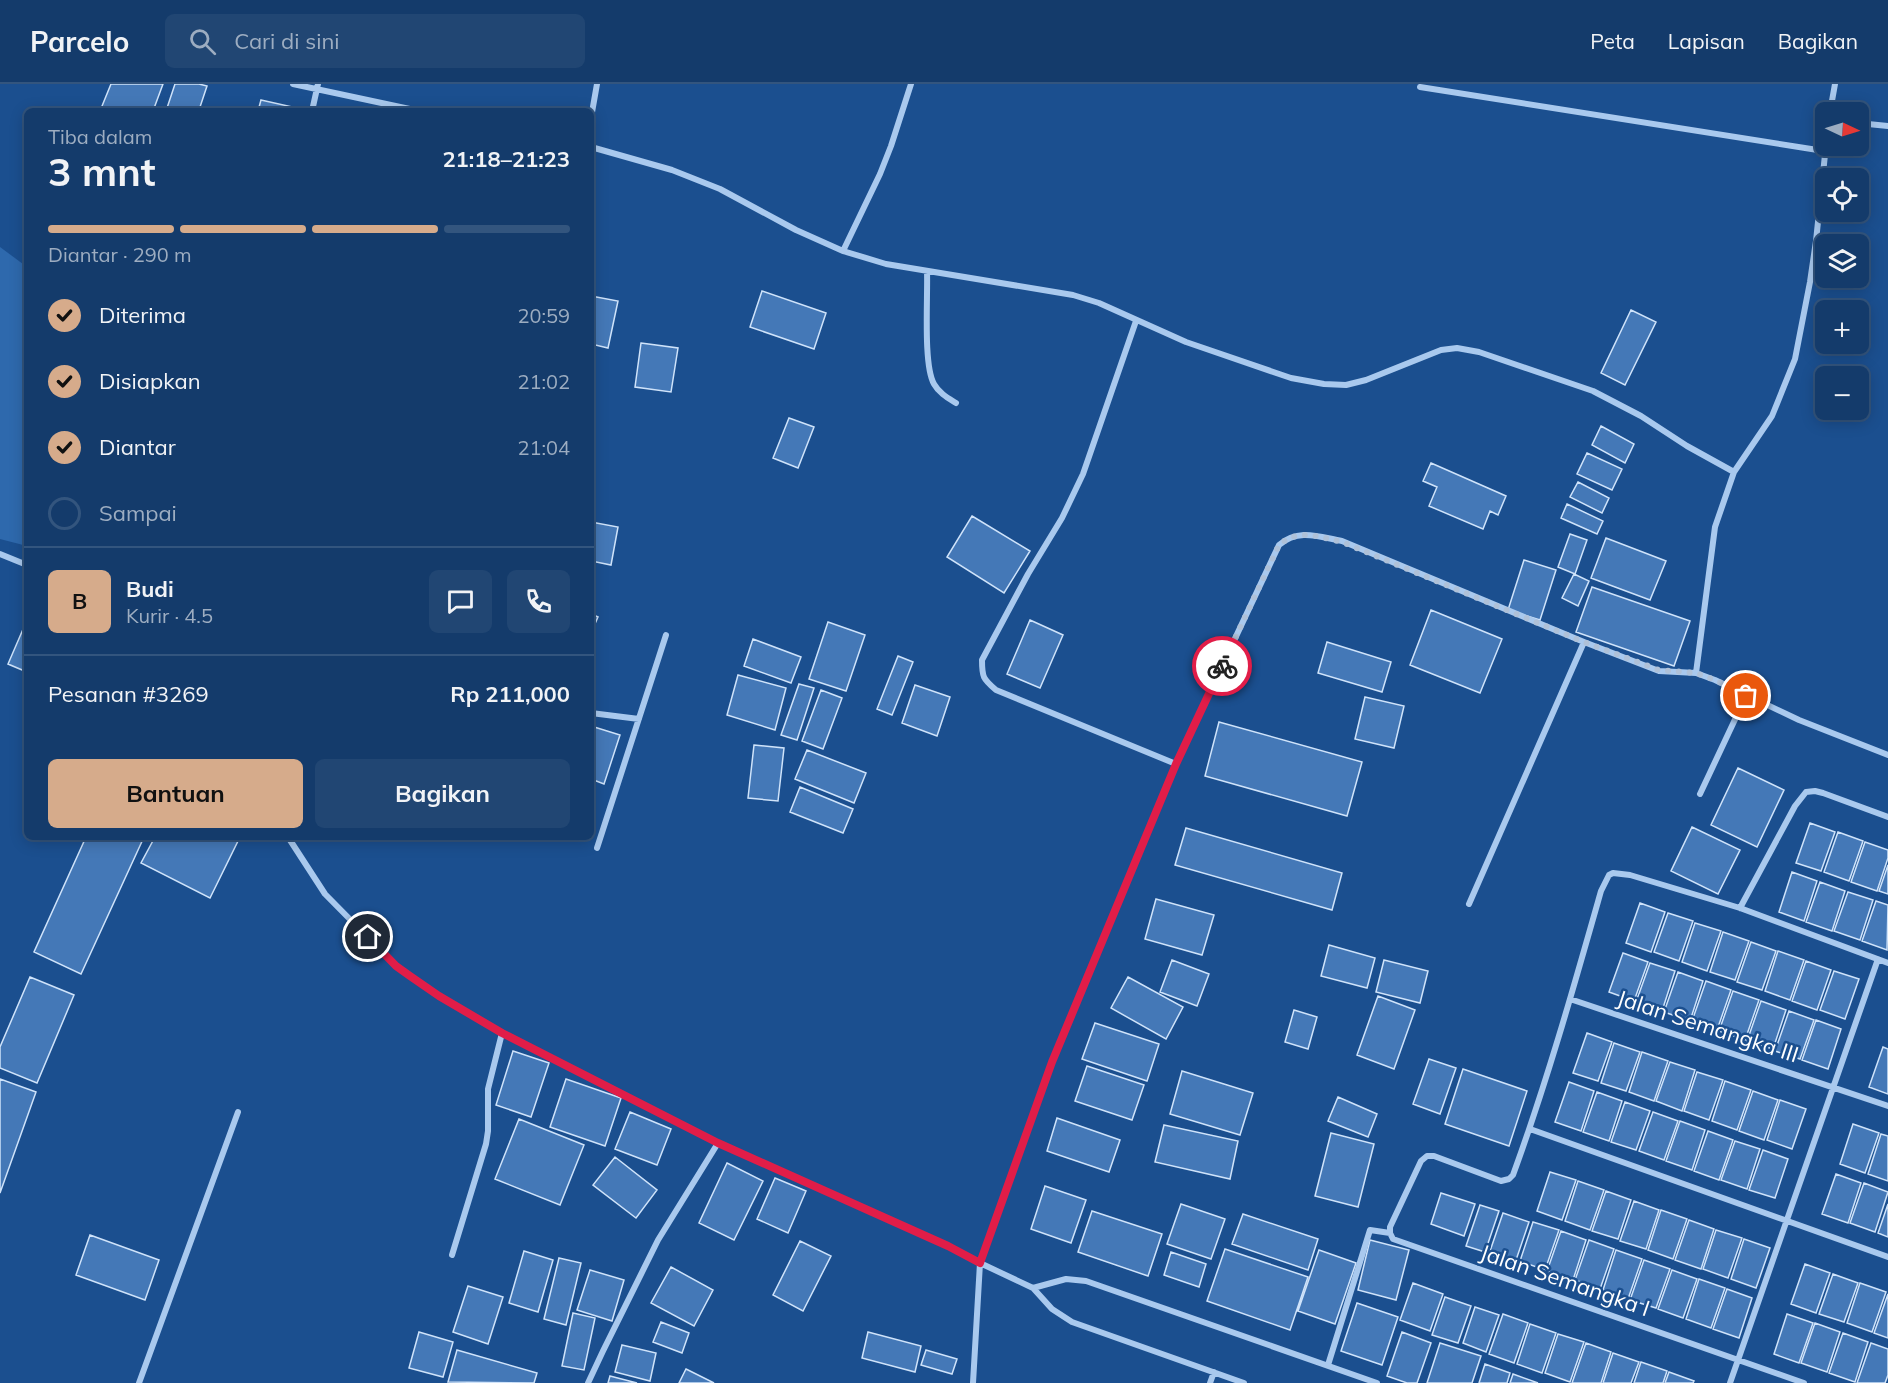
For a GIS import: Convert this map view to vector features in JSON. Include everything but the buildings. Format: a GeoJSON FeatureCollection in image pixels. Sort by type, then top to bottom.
{"type":"FeatureCollection","features":[{"type":"Feature","properties":{"kind":"street"},"geometry":{"type":"LineString","coordinates":[[293,84],[318,87],[406,108]]}},
{"type":"Feature","properties":{"kind":"street"},"geometry":{"type":"LineString","coordinates":[[593,108],[597,84]]}},
{"type":"Feature","properties":{"kind":"street"},"geometry":{"type":"LineString","coordinates":[[843,251],[887,156],[911,84]]}},
{"type":"Feature","properties":{"kind":"street"},"geometry":{"type":"LineString","coordinates":[[1831,102],[1834,84]]}},
{"type":"Feature","properties":{"kind":"street"},"geometry":{"type":"LineString","coordinates":[[313,108],[318,87]]}},
{"type":"Feature","properties":{"kind":"street"},"geometry":{"type":"LineString","coordinates":[[1420,87],[1815,146]]}},
{"type":"Feature","properties":{"kind":"street"},"geometry":{"type":"LineString","coordinates":[[1869,124],[1888,126]]}},
{"type":"Feature","properties":{"kind":"street"},"geometry":{"type":"LineString","coordinates":[[594,148],[672,170],[720,189],[795,230],[843,251],[886,264],[1073,295],[1099,303],[1186,342],[1291,378],[1346,385],[1366,380],[1441,350],[1457,348],[1479,352],[1593,392],[1641,416],[1687,446],[1734,472]]}},
{"type":"Feature","properties":{"kind":"street"},"geometry":{"type":"LineString","coordinates":[[1696,673],[1715,527],[1734,472],[1772,416],[1795,359],[1815,251],[1824,156]]}},
{"type":"Feature","properties":{"kind":"street"},"geometry":{"type":"LineString","coordinates":[[927,271],[928,369],[940,393],[956,403]]}},
{"type":"Feature","properties":{"kind":"street"},"geometry":{"type":"LineString","coordinates":[[1136,321],[1083,474],[1062,518],[1028,574],[982,660],[982,674],[996,690],[1176,764]]}},
{"type":"Feature","properties":{"kind":"street"},"geometry":{"type":"LineString","coordinates":[[973,1383],[980,1263],[1052,1062],[1176,764],[1279,545],[1288,537],[1302,534],[1342,542],[1584,642],[1659,670],[1696,673],[1715,680],[1799,720],[1888,756]]}},
{"type":"Feature","properties":{"kind":"street"},"geometry":{"type":"LineString","coordinates":[[0,554],[24,565]]}},
{"type":"Feature","properties":{"kind":"street"},"geometry":{"type":"LineString","coordinates":[[597,848],[666,635]]}},
{"type":"Feature","properties":{"kind":"street"},"geometry":{"type":"LineString","coordinates":[[1468,904],[1584,642]]}},
{"type":"Feature","properties":{"kind":"street"},"geometry":{"type":"LineString","coordinates":[[1700,794],[1746,696]]}},
{"type":"Feature","properties":{"kind":"street"},"geometry":{"type":"LineString","coordinates":[[594,712],[639,719]]}},
{"type":"Feature","properties":{"kind":"street"},"geometry":{"type":"LineString","coordinates":[[1740,908],[1795,806],[1806,792],[1823,793],[1888,817]]}},
{"type":"Feature","properties":{"kind":"street"},"geometry":{"type":"LineString","coordinates":[[290,840],[326,894],[396,966],[439,996],[502,1033],[718,1143],[948,1246],[1033,1288],[1052,1309],[1072,1322],[1244,1383]]}},
{"type":"Feature","properties":{"kind":"street"},"geometry":{"type":"LineString","coordinates":[[1328,1365],[1370,1230],[1390,1230],[1424,1158],[1434,1156],[1501,1181],[1513,1175],[1530,1129],[1601,891],[1609,874],[1630,875],[1740,908],[1888,963]]}},
{"type":"Feature","properties":{"kind":"street"},"geometry":{"type":"LineString","coordinates":[[1730,1383],[1878,959]]}},
{"type":"Feature","properties":{"kind":"street","name":"Jalan Semangka III"},"geometry":{"type":"LineString","coordinates":[[1570,999],[1888,1106]]}},
{"type":"Feature","properties":{"kind":"street"},"geometry":{"type":"LineString","coordinates":[[452,1255],[486,1144],[488,1089],[502,1033]]}},
{"type":"Feature","properties":{"kind":"street"},"geometry":{"type":"LineString","coordinates":[[139,1383],[238,1112]]}},
{"type":"Feature","properties":{"kind":"street"},"geometry":{"type":"LineString","coordinates":[[1530,1129],[1888,1257]]}},
{"type":"Feature","properties":{"kind":"street"},"geometry":{"type":"LineString","coordinates":[[588,1383],[658,1240],[718,1143]]}},
{"type":"Feature","properties":{"kind":"street","name":"Jalan Semangka I"},"geometry":{"type":"LineString","coordinates":[[1390,1230],[1393,1239],[1804,1383]]}},
{"type":"Feature","properties":{"kind":"street"},"geometry":{"type":"LineString","coordinates":[[1033,1288],[1066,1279],[1086,1281],[1377,1383]]}},
{"type":"Feature","properties":{"kind":"street"},"geometry":{"type":"LineString","coordinates":[[1210,1383],[1214,1372]]}},
{"type":"Feature","properties":{"kind":"shaded area"},"geometry":{"type":"Polygon","coordinates":[[[0,247],[24,265],[24,545],[0,539],[0,247]]]}},
{"type":"Feature","properties":{"kind":"way so far"},"geometry":{"type":"LineString","coordinates":[[1222,666],[1279,545],[1288,537],[1302,534],[1342,542],[1584,642],[1659,670],[1696,673],[1746,696]]}},
{"type":"Feature","properties":{"kind":"route"},"geometry":{"type":"LineString","coordinates":[[368,937],[396,966],[439,996],[502,1033],[718,1143],[948,1246],[980,1263],[1052,1062],[1176,764],[1222,666]]}}]}
